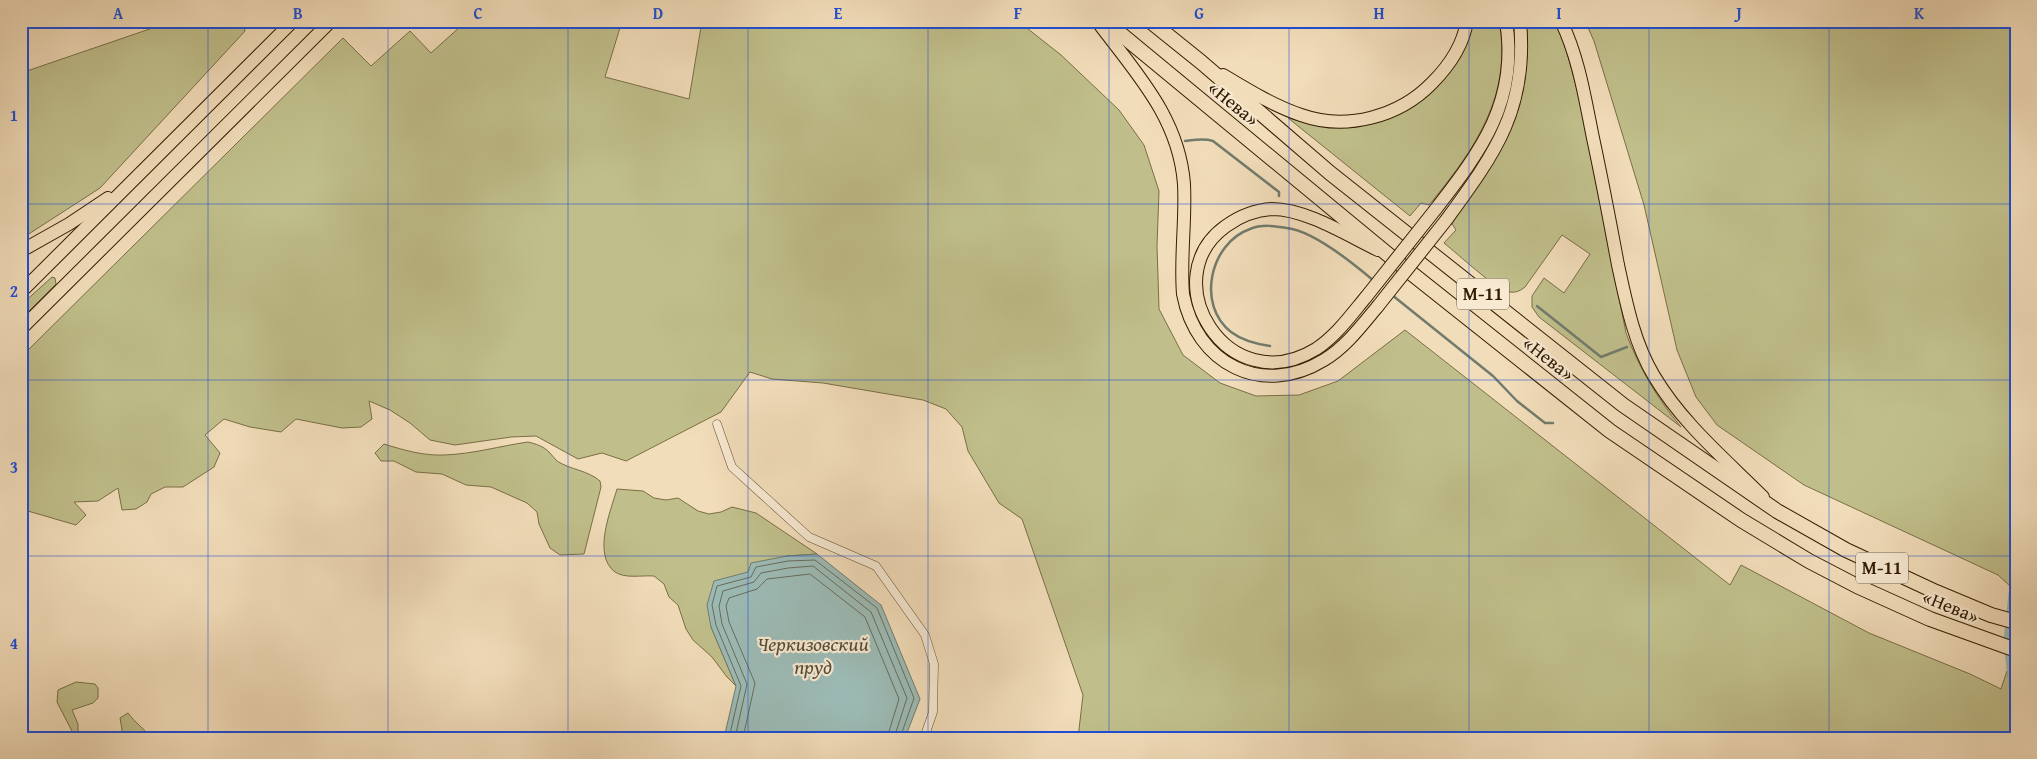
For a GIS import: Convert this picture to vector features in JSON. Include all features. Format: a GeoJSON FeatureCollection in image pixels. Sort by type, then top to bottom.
{"type":"FeatureCollection","features":[{"type":"Feature","properties":{"kind":"highway","name":"«Нева»"},"geometry":{"type":"LineString","coordinates":[[1105,21],[1391,257],[1610,431],[1741,520],[1809,561],[1857,586],[1930,619],[2016,650]]}},
{"type":"Feature","properties":{"kind":"highway","name":"«Нева»"},"geometry":{"type":"LineString","coordinates":[[1150,21],[1330,172],[1623,405],[1777,511],[1846,550],[1896,574],[1991,614],[2016,622]]}},
{"type":"Feature","properties":{"kind":"main road"},"geometry":{"type":"LineString","coordinates":[[21,292],[293,21]]}},
{"type":"Feature","properties":{"kind":"main road"},"geometry":{"type":"LineString","coordinates":[[21,329],[331,21]]}},
{"type":"Feature","properties":{"kind":"main road"},"geometry":{"type":"LineString","coordinates":[[1097,21],[1162,110],[1178,148],[1184,182],[1182,278],[1186,309],[1197,335],[1214,354],[1227,364],[1260,375],[1293,374],[1325,360],[1341,348],[1378,306],[1447,219],[1493,155],[1511,115],[1521,72],[1520,21]]}},
{"type":"Feature","properties":{"kind":"main road","name":"М-11"},"geometry":{"type":"LineString","coordinates":[[1201,62],[1252,93],[1302,115],[1330,122],[1361,121],[1406,104],[1423,92],[1444,70],[1456,53],[1467,21]]}},
{"type":"Feature","properties":{"kind":"main road","name":"М-11"},"geometry":{"type":"LineString","coordinates":[[1391,257],[1301,215],[1273,209],[1257,211],[1220,230],[1204,252],[1197,277],[1199,303],[1209,328],[1220,341],[1230,350],[1259,361],[1289,360],[1316,348],[1344,324],[1481,149],[1499,109],[1507,72],[1506,21]]}},
{"type":"Feature","properties":{"kind":"main road","name":"М-11"},"geometry":{"type":"LineString","coordinates":[[1561,21],[1574,54],[1584,92],[1627,306],[1638,342],[1653,375],[1675,408],[1699,435],[1777,511]]}},
{"type":"Feature","properties":{"kind":"main road"},"geometry":{"type":"LineString","coordinates":[[21,251],[69,224],[110,197],[147,167]]}},
{"type":"Feature","properties":{"kind":"street"},"geometry":{"type":"LineString","coordinates":[[717,424],[732,467],[809,537],[876,566],[925,635],[934,664],[933,712],[924,738]]}},
{"type":"Feature","properties":{"kind":"shaded area"},"geometry":{"type":"Polygon","coordinates":[[[173,21],[243,21],[245,31],[100,188],[21,239],[21,73],[173,21]]]}},
{"type":"Feature","properties":{"kind":"shaded area"},"geometry":{"type":"Polygon","coordinates":[[[460,21],[622,21],[605,77],[689,99],[702,21],[1018,21],[1061,55],[1119,110],[1144,145],[1159,191],[1157,246],[1159,309],[1183,355],[1220,383],[1256,396],[1299,395],[1338,381],[1405,330],[1730,585],[1741,565],[1869,633],[1970,674],[2001,689],[2007,671],[2010,687],[2016,697],[2016,738],[1078,738],[1083,695],[1022,519],[999,503],[968,451],[962,427],[946,409],[923,400],[823,383],[772,379],[750,372],[721,412],[626,461],[602,453],[578,459],[536,436],[511,437],[455,445],[430,440],[410,423],[390,410],[369,401],[372,419],[361,427],[342,428],[296,419],[281,432],[250,427],[224,419],[205,435],[220,453],[214,467],[183,487],[165,487],[151,494],[147,502],[136,509],[122,510],[118,488],[98,501],[74,502],[86,515],[76,525],[21,509],[21,357],[343,38],[371,66],[410,31],[431,53],[462,25],[460,21]]]}},
{"type":"Feature","properties":{"kind":"shaded area"},"geometry":{"type":"Polygon","coordinates":[[[1471,21],[1499,21],[1502,48],[1500,74],[1495,98],[1475,142],[1461,164],[1429,205],[1421,203],[1410,216],[1288,118],[1319,126],[1393,116],[1409,109],[1438,85],[1471,21]]]}},
{"type":"Feature","properties":{"kind":"shaded area"},"geometry":{"type":"Polygon","coordinates":[[[1525,21],[1555,21],[1559,30],[1578,93],[1626,333],[1649,382],[1681,427],[1539,317],[1532,307],[1532,296],[1544,278],[1564,293],[1590,254],[1562,235],[1525,287],[1519,291],[1512,292],[1493,283],[1444,243],[1456,230],[1451,222],[1491,164],[1512,124],[1524,80],[1527,52],[1525,21]]]}},
{"type":"Feature","properties":{"kind":"shaded area"},"geometry":{"type":"Polygon","coordinates":[[[1585,21],[2016,21],[2016,582],[2012,588],[1998,575],[1804,485],[1717,425],[1696,397],[1677,350],[1644,205],[1594,41],[1585,21]]]}},
{"type":"Feature","properties":{"kind":"shaded area"},"geometry":{"type":"Polygon","coordinates":[[[52,277],[55,278],[56,284],[21,319],[21,305],[52,277]]]}},
{"type":"Feature","properties":{"kind":"shaded area"},"geometry":{"type":"Polygon","coordinates":[[[528,442],[544,448],[562,464],[590,474],[600,481],[601,487],[584,554],[560,555],[550,548],[539,524],[537,512],[527,503],[491,487],[466,485],[442,474],[416,472],[394,461],[381,461],[375,453],[384,444],[421,454],[444,455],[476,452],[528,442]]]}},
{"type":"Feature","properties":{"kind":"shaded area"},"geometry":{"type":"Polygon","coordinates":[[[617,489],[643,491],[654,498],[666,500],[678,498],[698,511],[709,514],[721,512],[732,507],[756,513],[817,554],[787,556],[749,572],[711,627],[736,686],[712,657],[693,640],[686,629],[678,605],[669,597],[664,584],[654,576],[619,574],[608,564],[605,555],[605,532],[617,489]]]}},
{"type":"Feature","properties":{"kind":"shaded area"},"geometry":{"type":"Polygon","coordinates":[[[76,682],[95,684],[98,688],[98,698],[93,703],[72,710],[78,724],[78,733],[74,735],[57,702],[58,690],[76,682]]]}},
{"type":"Feature","properties":{"kind":"shaded area"},"geometry":{"type":"Polygon","coordinates":[[[128,713],[151,738],[120,738],[122,730],[120,718],[128,713]]]}},
{"type":"Feature","properties":{"kind":"water","name":"Черкизовский пруд"},"geometry":{"type":"Polygon","coordinates":[[[817,554],[881,605],[920,699],[905,738],[724,738],[736,686],[711,627],[707,605],[714,581],[748,572],[751,563],[787,556],[817,554]]]}},
{"type":"Feature","properties":{"kind":"waterway"},"geometry":{"type":"LineString","coordinates":[[1185,141],[1202,139],[1213,141],[1279,192],[1279,196]]}},
{"type":"Feature","properties":{"kind":"waterway"},"geometry":{"type":"LineString","coordinates":[[1270,346],[1250,342],[1231,332],[1220,320],[1214,306],[1211,291],[1212,276],[1217,261],[1225,247],[1236,236],[1255,227],[1264,226],[1298,230],[1333,249],[1374,281]]}},
{"type":"Feature","properties":{"kind":"waterway"},"geometry":{"type":"LineString","coordinates":[[1392,295],[1493,376],[1517,401],[1545,423],[1553,423]]}},
{"type":"Feature","properties":{"kind":"waterway"},"geometry":{"type":"LineString","coordinates":[[1537,306],[1601,357],[1627,347]]}},
{"type":"Feature","properties":{"kind":"waterway"},"geometry":{"type":"LineString","coordinates":[[2016,594],[2011,641],[2016,686]]}}]}
